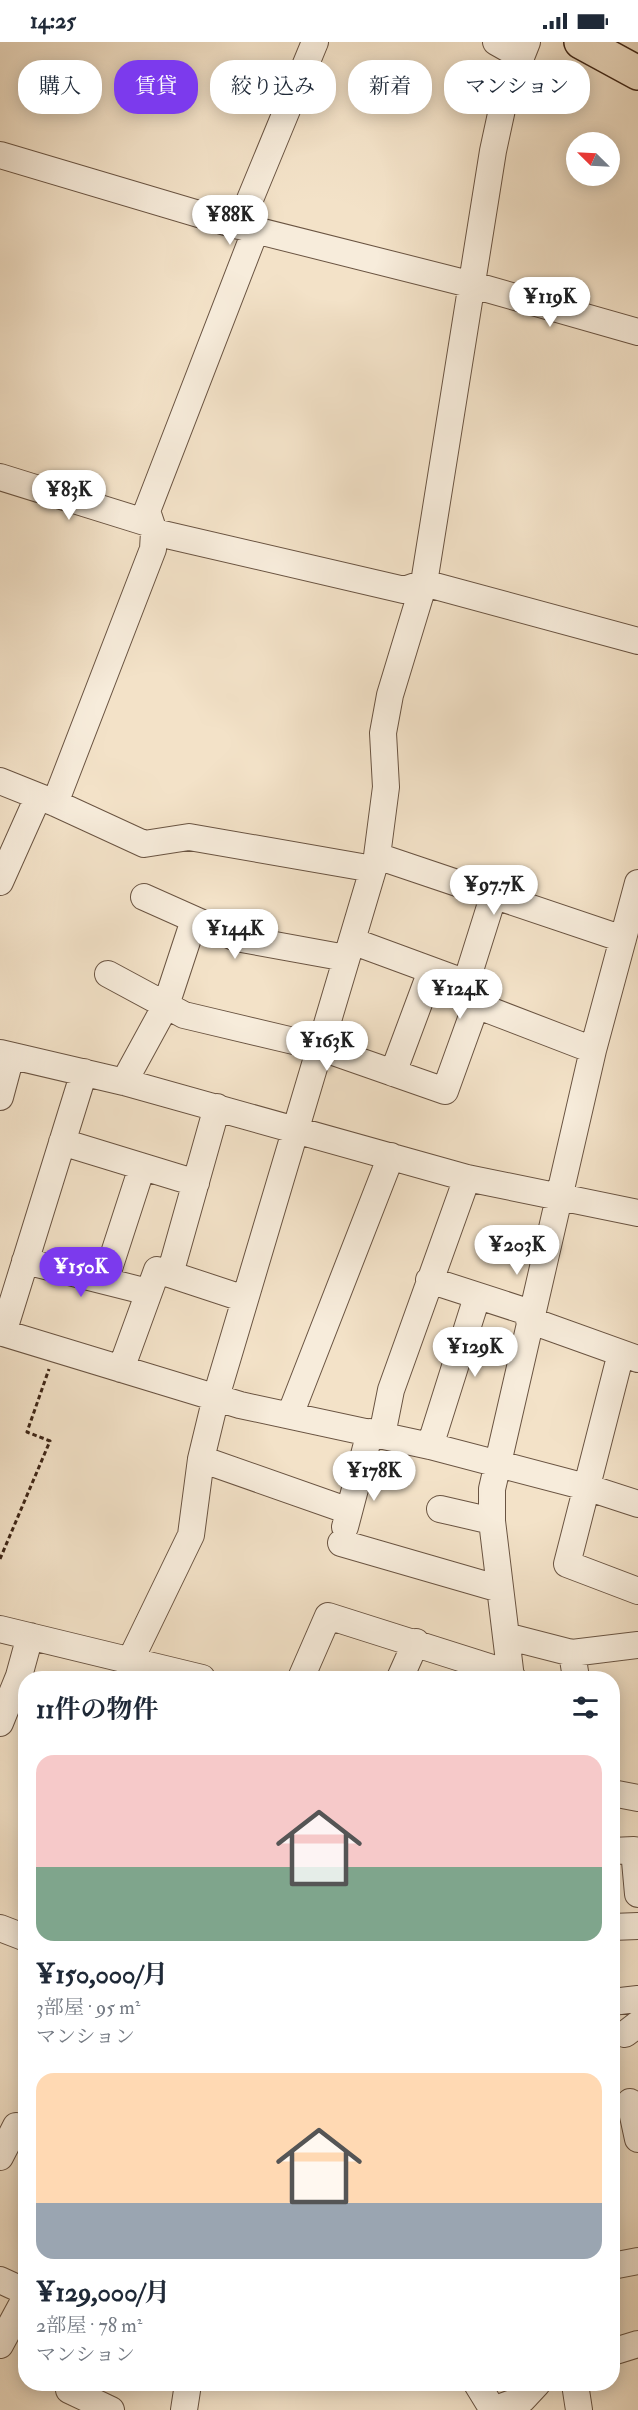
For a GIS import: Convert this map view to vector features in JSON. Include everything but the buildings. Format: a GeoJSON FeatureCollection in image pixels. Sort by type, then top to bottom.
{"type":"FeatureCollection","features":[{"type":"Feature","properties":{"kind":"main road"},"geometry":{"type":"LineString","coordinates":[[581,42],[638,73]]}},
{"type":"Feature","properties":{"kind":"street"},"geometry":{"type":"LineString","coordinates":[[0,882],[46,800],[153,549],[153,528],[147,511],[315,42]]}},
{"type":"Feature","properties":{"kind":"street"},"geometry":{"type":"LineString","coordinates":[[130,1661],[191,1535],[201,1458],[216,1397],[294,1128],[375,862],[386,787],[383,733],[390,695],[424,583],[493,151],[504,100],[524,49],[496,42]]}},
{"type":"Feature","properties":{"kind":"street"},"geometry":{"type":"LineString","coordinates":[[0,155],[248,227],[473,285],[638,332]]}},
{"type":"Feature","properties":{"kind":"street"},"geometry":{"type":"LineString","coordinates":[[0,477],[153,528],[404,590],[424,583],[638,641]]}},
{"type":"Feature","properties":{"kind":"street"},"geometry":{"type":"LineString","coordinates":[[0,781],[144,844],[189,837],[375,862],[494,894],[623,939]]}},
{"type":"Feature","properties":{"kind":"street"},"geometry":{"type":"LineString","coordinates":[[510,1671],[492,1521],[492,1489],[496,1462],[593,1050],[638,883]]}},
{"type":"Feature","properties":{"kind":"street"},"geometry":{"type":"LineString","coordinates":[[108,974],[184,1015],[319,1047],[445,1091],[471,994],[494,894]]}},
{"type":"Feature","properties":{"kind":"street"},"geometry":{"type":"LineString","coordinates":[[144,897],[236,938],[349,949],[431,971],[471,994],[593,1050]]}},
{"type":"Feature","properties":{"kind":"street"},"geometry":{"type":"LineString","coordinates":[[124,1082],[166,1005],[194,920]]}},
{"type":"Feature","properties":{"kind":"street"},"geometry":{"type":"LineString","coordinates":[[393,1073],[431,971]]}},
{"type":"Feature","properties":{"kind":"street"},"geometry":{"type":"LineString","coordinates":[[0,1097],[6,1054],[217,1107],[467,1178],[638,1213]]}},
{"type":"Feature","properties":{"kind":"street"},"geometry":{"type":"LineString","coordinates":[[84,1072],[1,1333],[216,1397],[496,1462],[638,1504]]}},
{"type":"Feature","properties":{"kind":"street"},"geometry":{"type":"LineString","coordinates":[[170,1274],[217,1107]]}},
{"type":"Feature","properties":{"kind":"street"},"geometry":{"type":"LineString","coordinates":[[62,1142],[196,1183]]}},
{"type":"Feature","properties":{"kind":"street"},"geometry":{"type":"LineString","coordinates":[[290,1415],[391,1156]]}},
{"type":"Feature","properties":{"kind":"street"},"geometry":{"type":"LineString","coordinates":[[105,1281],[142,1167]]}},
{"type":"Feature","properties":{"kind":"street"},"geometry":{"type":"LineString","coordinates":[[467,1178],[349,1511],[338,1551],[500,1589]]}},
{"type":"Feature","properties":{"kind":"street"},"geometry":{"type":"LineString","coordinates":[[25,1261],[148,1292]]}},
{"type":"Feature","properties":{"kind":"street"},"geometry":{"type":"LineString","coordinates":[[121,1369],[157,1270],[245,1299]]}},
{"type":"Feature","properties":{"kind":"street"},"geometry":{"type":"LineString","coordinates":[[429,1280],[530,1316],[629,1356],[586,1487],[567,1564],[638,1591]]}},
{"type":"Feature","properties":{"kind":"street"},"geometry":{"type":"LineString","coordinates":[[430,1446],[477,1297]]}},
{"type":"Feature","properties":{"kind":"street"},"geometry":{"type":"LineString","coordinates":[[201,1458],[349,1511]]}},
{"type":"Feature","properties":{"kind":"street"},"geometry":{"type":"LineString","coordinates":[[440,1509],[492,1521]]}},
{"type":"Feature","properties":{"kind":"street"},"geometry":{"type":"LineString","coordinates":[[304,1671],[328,1616],[416,1642],[497,1671]]}},
{"type":"Feature","properties":{"kind":"street"},"geometry":{"type":"LineString","coordinates":[[0,1629],[172,1671]]}},
{"type":"Feature","properties":{"kind":"street"},"geometry":{"type":"LineString","coordinates":[[20,1671],[30,1636]]}},
{"type":"Feature","properties":{"kind":"street"},"geometry":{"type":"LineString","coordinates":[[506,1636],[572,1653],[638,1645]]}},
{"type":"Feature","properties":{"kind":"street"},"geometry":{"type":"LineString","coordinates":[[403,1671],[416,1642]]}},
{"type":"Feature","properties":{"kind":"street"},"geometry":{"type":"LineString","coordinates":[[572,1653],[575,1671]]}},
{"type":"Feature","properties":{"kind":"street"},"geometry":{"type":"LineString","coordinates":[[0,1723],[18,1678]]}},
{"type":"Feature","properties":{"kind":"street"},"geometry":{"type":"LineString","coordinates":[[620,1851],[634,1850],[638,1894]]}},
{"type":"Feature","properties":{"kind":"street"},"geometry":{"type":"LineString","coordinates":[[620,1927],[638,1926]]}},
{"type":"Feature","properties":{"kind":"street"},"geometry":{"type":"LineString","coordinates":[[0,1928],[18,1935]]}},
{"type":"Feature","properties":{"kind":"street"},"geometry":{"type":"LineString","coordinates":[[620,2001],[638,1999]]}},
{"type":"Feature","properties":{"kind":"street"},"geometry":{"type":"LineString","coordinates":[[627,2103],[638,2139]]}},
{"type":"Feature","properties":{"kind":"street"},"geometry":{"type":"LineString","coordinates":[[0,2157],[18,2125]]}},
{"type":"Feature","properties":{"kind":"street"},"geometry":{"type":"LineString","coordinates":[[620,2264],[638,2261]]}},
{"type":"Feature","properties":{"kind":"street"},"geometry":{"type":"LineString","coordinates":[[0,2280],[18,2288]]}},
{"type":"Feature","properties":{"kind":"street"},"geometry":{"type":"LineString","coordinates":[[0,2345],[18,2312]]}},
{"type":"Feature","properties":{"kind":"street"},"geometry":{"type":"LineString","coordinates":[[620,2350],[638,2344]]}},
{"type":"Feature","properties":{"kind":"street"},"geometry":{"type":"LineString","coordinates":[[184,2410],[187,2391]]}},
{"type":"Feature","properties":{"kind":"street"},"geometry":{"type":"LineString","coordinates":[[481,2391],[493,2410],[523,2399],[530,2391]]}},
{"type":"Feature","properties":{"kind":"street"},"geometry":{"type":"LineString","coordinates":[[67,2394],[111,2410]]}},
{"type":"Feature","properties":{"kind":"path"},"geometry":{"type":"LineString","coordinates":[[0,1559],[50,1441],[27,1432],[56,1349]]}}]}
